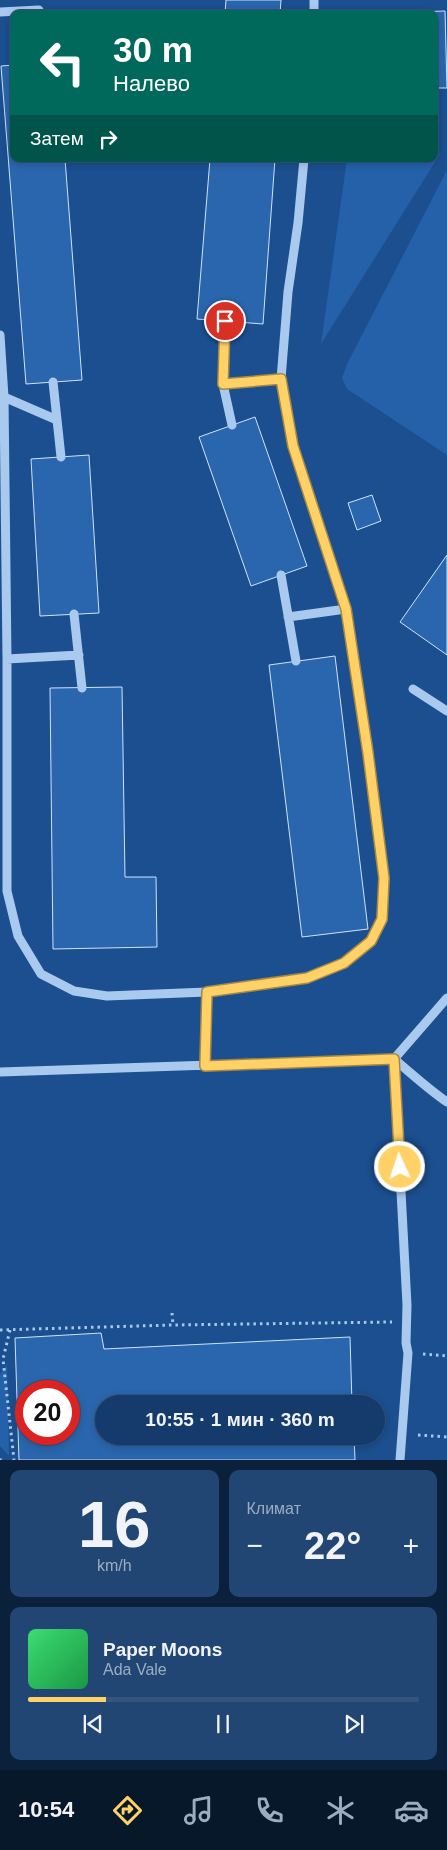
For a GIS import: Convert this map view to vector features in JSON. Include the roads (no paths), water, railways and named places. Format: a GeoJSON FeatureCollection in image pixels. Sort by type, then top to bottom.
{"type":"FeatureCollection","features":[{"type":"Feature","properties":{"kind":"street"},"geometry":{"type":"LineString","coordinates":[[0,335],[4,396],[7,891],[18,936],[41,974],[74,991],[107,996],[207,992],[307,978],[344,963],[371,941],[382,919],[384,878],[368,753],[346,609],[293,446],[281,379],[288,292],[298,223],[304,162]]}},
{"type":"Feature","properties":{"kind":"street"},"geometry":{"type":"LineString","coordinates":[[225,321],[223,384],[232,425]]}},
{"type":"Feature","properties":{"kind":"street"},"geometry":{"type":"LineString","coordinates":[[223,384],[281,379]]}},
{"type":"Feature","properties":{"kind":"street"},"geometry":{"type":"LineString","coordinates":[[53,382],[61,457]]}},
{"type":"Feature","properties":{"kind":"street"},"geometry":{"type":"LineString","coordinates":[[4,396],[57,420]]}},
{"type":"Feature","properties":{"kind":"street"},"geometry":{"type":"LineString","coordinates":[[281,575],[296,662]]}},
{"type":"Feature","properties":{"kind":"street"},"geometry":{"type":"LineString","coordinates":[[288,617],[346,609]]}},
{"type":"Feature","properties":{"kind":"street"},"geometry":{"type":"LineString","coordinates":[[74,614],[80,655],[82,688]]}},
{"type":"Feature","properties":{"kind":"street"},"geometry":{"type":"LineString","coordinates":[[7,659],[80,655]]}},
{"type":"Feature","properties":{"kind":"street"},"geometry":{"type":"LineString","coordinates":[[413,689],[447,711]]}},
{"type":"Feature","properties":{"kind":"street"},"geometry":{"type":"LineString","coordinates":[[205,1066],[207,992]]}},
{"type":"Feature","properties":{"kind":"street"},"geometry":{"type":"LineString","coordinates":[[400,1460],[408,1353],[406,1343],[407,1296],[394,1059],[447,998]]}},
{"type":"Feature","properties":{"kind":"street"},"geometry":{"type":"LineString","coordinates":[[0,1072],[394,1059],[424,1086],[447,1102]]}}]}
